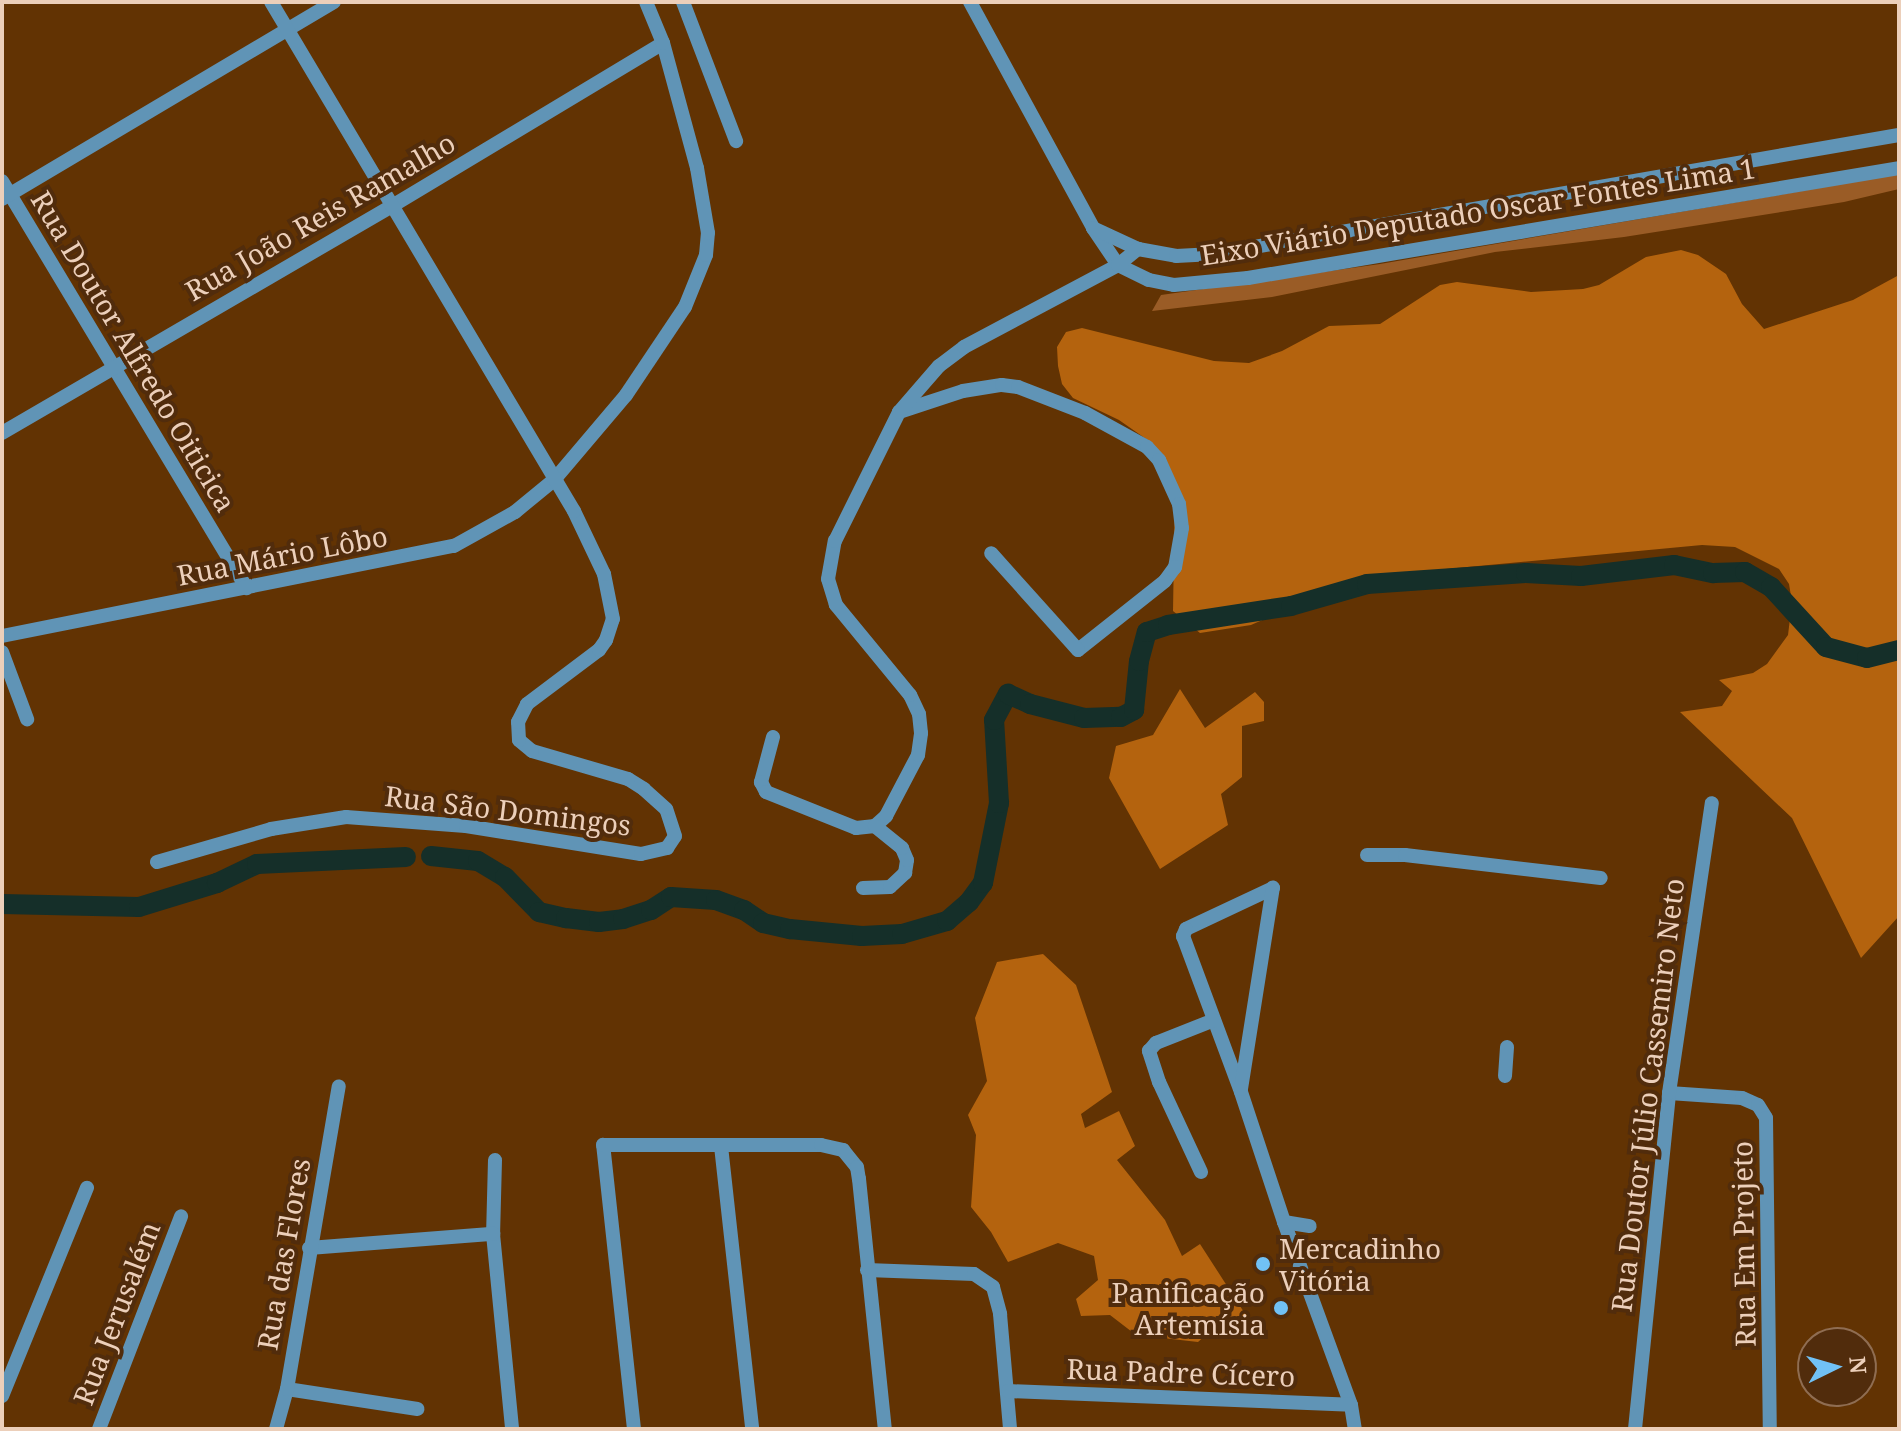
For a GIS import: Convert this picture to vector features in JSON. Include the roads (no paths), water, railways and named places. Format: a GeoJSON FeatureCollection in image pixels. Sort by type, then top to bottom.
{"type":"FeatureCollection","features":[{"type":"Feature","properties":{"kind":"street"},"geometry":{"type":"LineString","coordinates":[[271,2],[554,480]]}},
{"type":"Feature","properties":{"kind":"street"},"geometry":{"type":"LineString","coordinates":[[5,191],[334,2]]}},
{"type":"Feature","properties":{"kind":"street","name":"Rua Mário Lôbo"},"geometry":{"type":"LineString","coordinates":[[2,636],[454,546],[515,512],[554,480],[634,383],[685,307],[706,255],[708,233],[697,168],[663,43],[646,2]]}},
{"type":"Feature","properties":{"kind":"street"},"geometry":{"type":"LineString","coordinates":[[683,2],[736,141]]}},
{"type":"Feature","properties":{"kind":"street"},"geometry":{"type":"LineString","coordinates":[[970,2],[1093,228],[1118,265]]}},
{"type":"Feature","properties":{"kind":"street","name":"Rua João Reis Ramalho"},"geometry":{"type":"LineString","coordinates":[[2,433],[392,206],[663,43]]}},
{"type":"Feature","properties":{"kind":"street","name":"Eixo Viário Deputado Oscar Fontes Lima 1"},"geometry":{"type":"LineString","coordinates":[[1093,228],[1138,249],[1176,256],[1253,249],[1899,135]]}},
{"type":"Feature","properties":{"kind":"street","name":"Eixo Viário Deputado Oscar Fontes Lima 1"},"geometry":{"type":"LineString","coordinates":[[1118,265],[1149,280],[1174,285],[1248,278],[1582,219],[1899,168]]}},
{"type":"Feature","properties":{"kind":"street","name":"Rua Doutor Alfredo Oiticica"},"geometry":{"type":"LineString","coordinates":[[5,191],[247,588]]}},
{"type":"Feature","properties":{"kind":"street"},"geometry":{"type":"LineString","coordinates":[[773,737],[761,782],[766,792],[856,828],[875,826],[893,806],[918,755],[921,733],[919,714],[910,695],[836,605],[828,579],[829,562],[841,527],[899,412],[939,366],[964,347],[1118,265],[1138,249]]}},
{"type":"Feature","properties":{"kind":"street"},"geometry":{"type":"LineString","coordinates":[[899,412],[963,391],[1002,385],[1018,387],[1085,413],[1147,447],[1159,460],[1179,504],[1182,528],[1175,567],[1165,581],[1078,650],[991,553]]}},
{"type":"Feature","properties":{"kind":"street","name":"Rua São Domingos"},"geometry":{"type":"LineString","coordinates":[[157,862],[202,852],[271,829],[346,817],[466,826],[641,854],[657,853],[673,843],[675,836],[671,817],[644,789],[628,779],[532,751],[519,740],[518,722],[527,704],[599,650],[613,619],[604,574],[554,480]]}},
{"type":"Feature","properties":{"kind":"street"},"geometry":{"type":"LineString","coordinates":[[2,652],[27,719]]}},
{"type":"Feature","properties":{"kind":"street","name":"Rua Doutor Júlio Cassemiro Neto"},"geometry":{"type":"LineString","coordinates":[[1635,1429],[1635,1394],[1669,1093],[1712,803]]}},
{"type":"Feature","properties":{"kind":"street"},"geometry":{"type":"LineString","coordinates":[[863,888],[890,887],[905,873],[907,860],[902,848],[875,826]]}},
{"type":"Feature","properties":{"kind":"street"},"geometry":{"type":"LineString","coordinates":[[1367,855],[1405,855],[1601,878]]}},
{"type":"Feature","properties":{"kind":"street"},"geometry":{"type":"LineString","coordinates":[[1241,1092],[1273,888],[1183,932],[1351,1405],[1355,1429]]}},
{"type":"Feature","properties":{"kind":"street"},"geometry":{"type":"LineString","coordinates":[[1201,1172],[1149,1057],[1156,1043],[1214,1020]]}},
{"type":"Feature","properties":{"kind":"street"},"geometry":{"type":"LineString","coordinates":[[1505,1076],[1507,1047]]}},
{"type":"Feature","properties":{"kind":"street","name":"Rua das Flores"},"geometry":{"type":"LineString","coordinates":[[276,1429],[287,1389],[339,1086]]}},
{"type":"Feature","properties":{"kind":"street","name":"Rua Em Projeto"},"geometry":{"type":"LineString","coordinates":[[1669,1093],[1742,1098],[1758,1105],[1766,1118],[1770,1429]]}},
{"type":"Feature","properties":{"kind":"street"},"geometry":{"type":"LineString","coordinates":[[634,1429],[603,1145],[834,1146],[843,1150],[857,1167],[885,1429]]}},
{"type":"Feature","properties":{"kind":"street"},"geometry":{"type":"LineString","coordinates":[[721,1146],[752,1429]]}},
{"type":"Feature","properties":{"kind":"street"},"geometry":{"type":"LineString","coordinates":[[495,1160],[493,1234],[512,1429]]}},
{"type":"Feature","properties":{"kind":"street"},"geometry":{"type":"LineString","coordinates":[[2,1396],[87,1188]]}},
{"type":"Feature","properties":{"kind":"street","name":"Rua Jerusalém"},"geometry":{"type":"LineString","coordinates":[[99,1429],[181,1216]]}},
{"type":"Feature","properties":{"kind":"street"},"geometry":{"type":"LineString","coordinates":[[1284,1222],[1310,1226]]}},
{"type":"Feature","properties":{"kind":"street"},"geometry":{"type":"LineString","coordinates":[[309,1248],[493,1234]]}},
{"type":"Feature","properties":{"kind":"street"},"geometry":{"type":"LineString","coordinates":[[867,1270],[974,1274],[993,1287],[998,1296],[1010,1429]]}},
{"type":"Feature","properties":{"kind":"street"},"geometry":{"type":"LineString","coordinates":[[287,1389],[417,1409]]}},
{"type":"Feature","properties":{"kind":"street","name":"Rua Padre Cícero"},"geometry":{"type":"LineString","coordinates":[[1008,1391],[1351,1405]]}},
{"type":"Feature","properties":{"kind":"waterway"},"geometry":{"type":"LineString","coordinates":[[431,856],[478,861],[505,877],[539,912],[566,918],[599,922],[623,919],[651,910],[671,897],[716,900],[744,910],[763,923],[790,929],[862,936],[902,934],[947,921],[969,902],[983,883],[999,803],[994,720],[1008,694],[1030,704],[1084,718],[1121,717],[1134,710],[1139,661],[1147,632],[1168,625],[1291,606],[1367,584],[1526,573],[1581,576],[1674,565],[1713,573],[1745,572],[1771,587],[1826,647],[1867,658],[1899,650]]}},
{"type":"Feature","properties":{"kind":"waterway"},"geometry":{"type":"LineString","coordinates":[[2,904],[139,907],[217,883],[257,864],[406,857]]}},
{"type":"Feature","properties":{"kind":"place","name":"Mercadinho Vitória"},"geometry":{"type":"Point","coordinates":[1263,1264]}},
{"type":"Feature","properties":{"kind":"place","name":"Panificação Artemísia"},"geometry":{"type":"Point","coordinates":[1281,1308]}}]}
